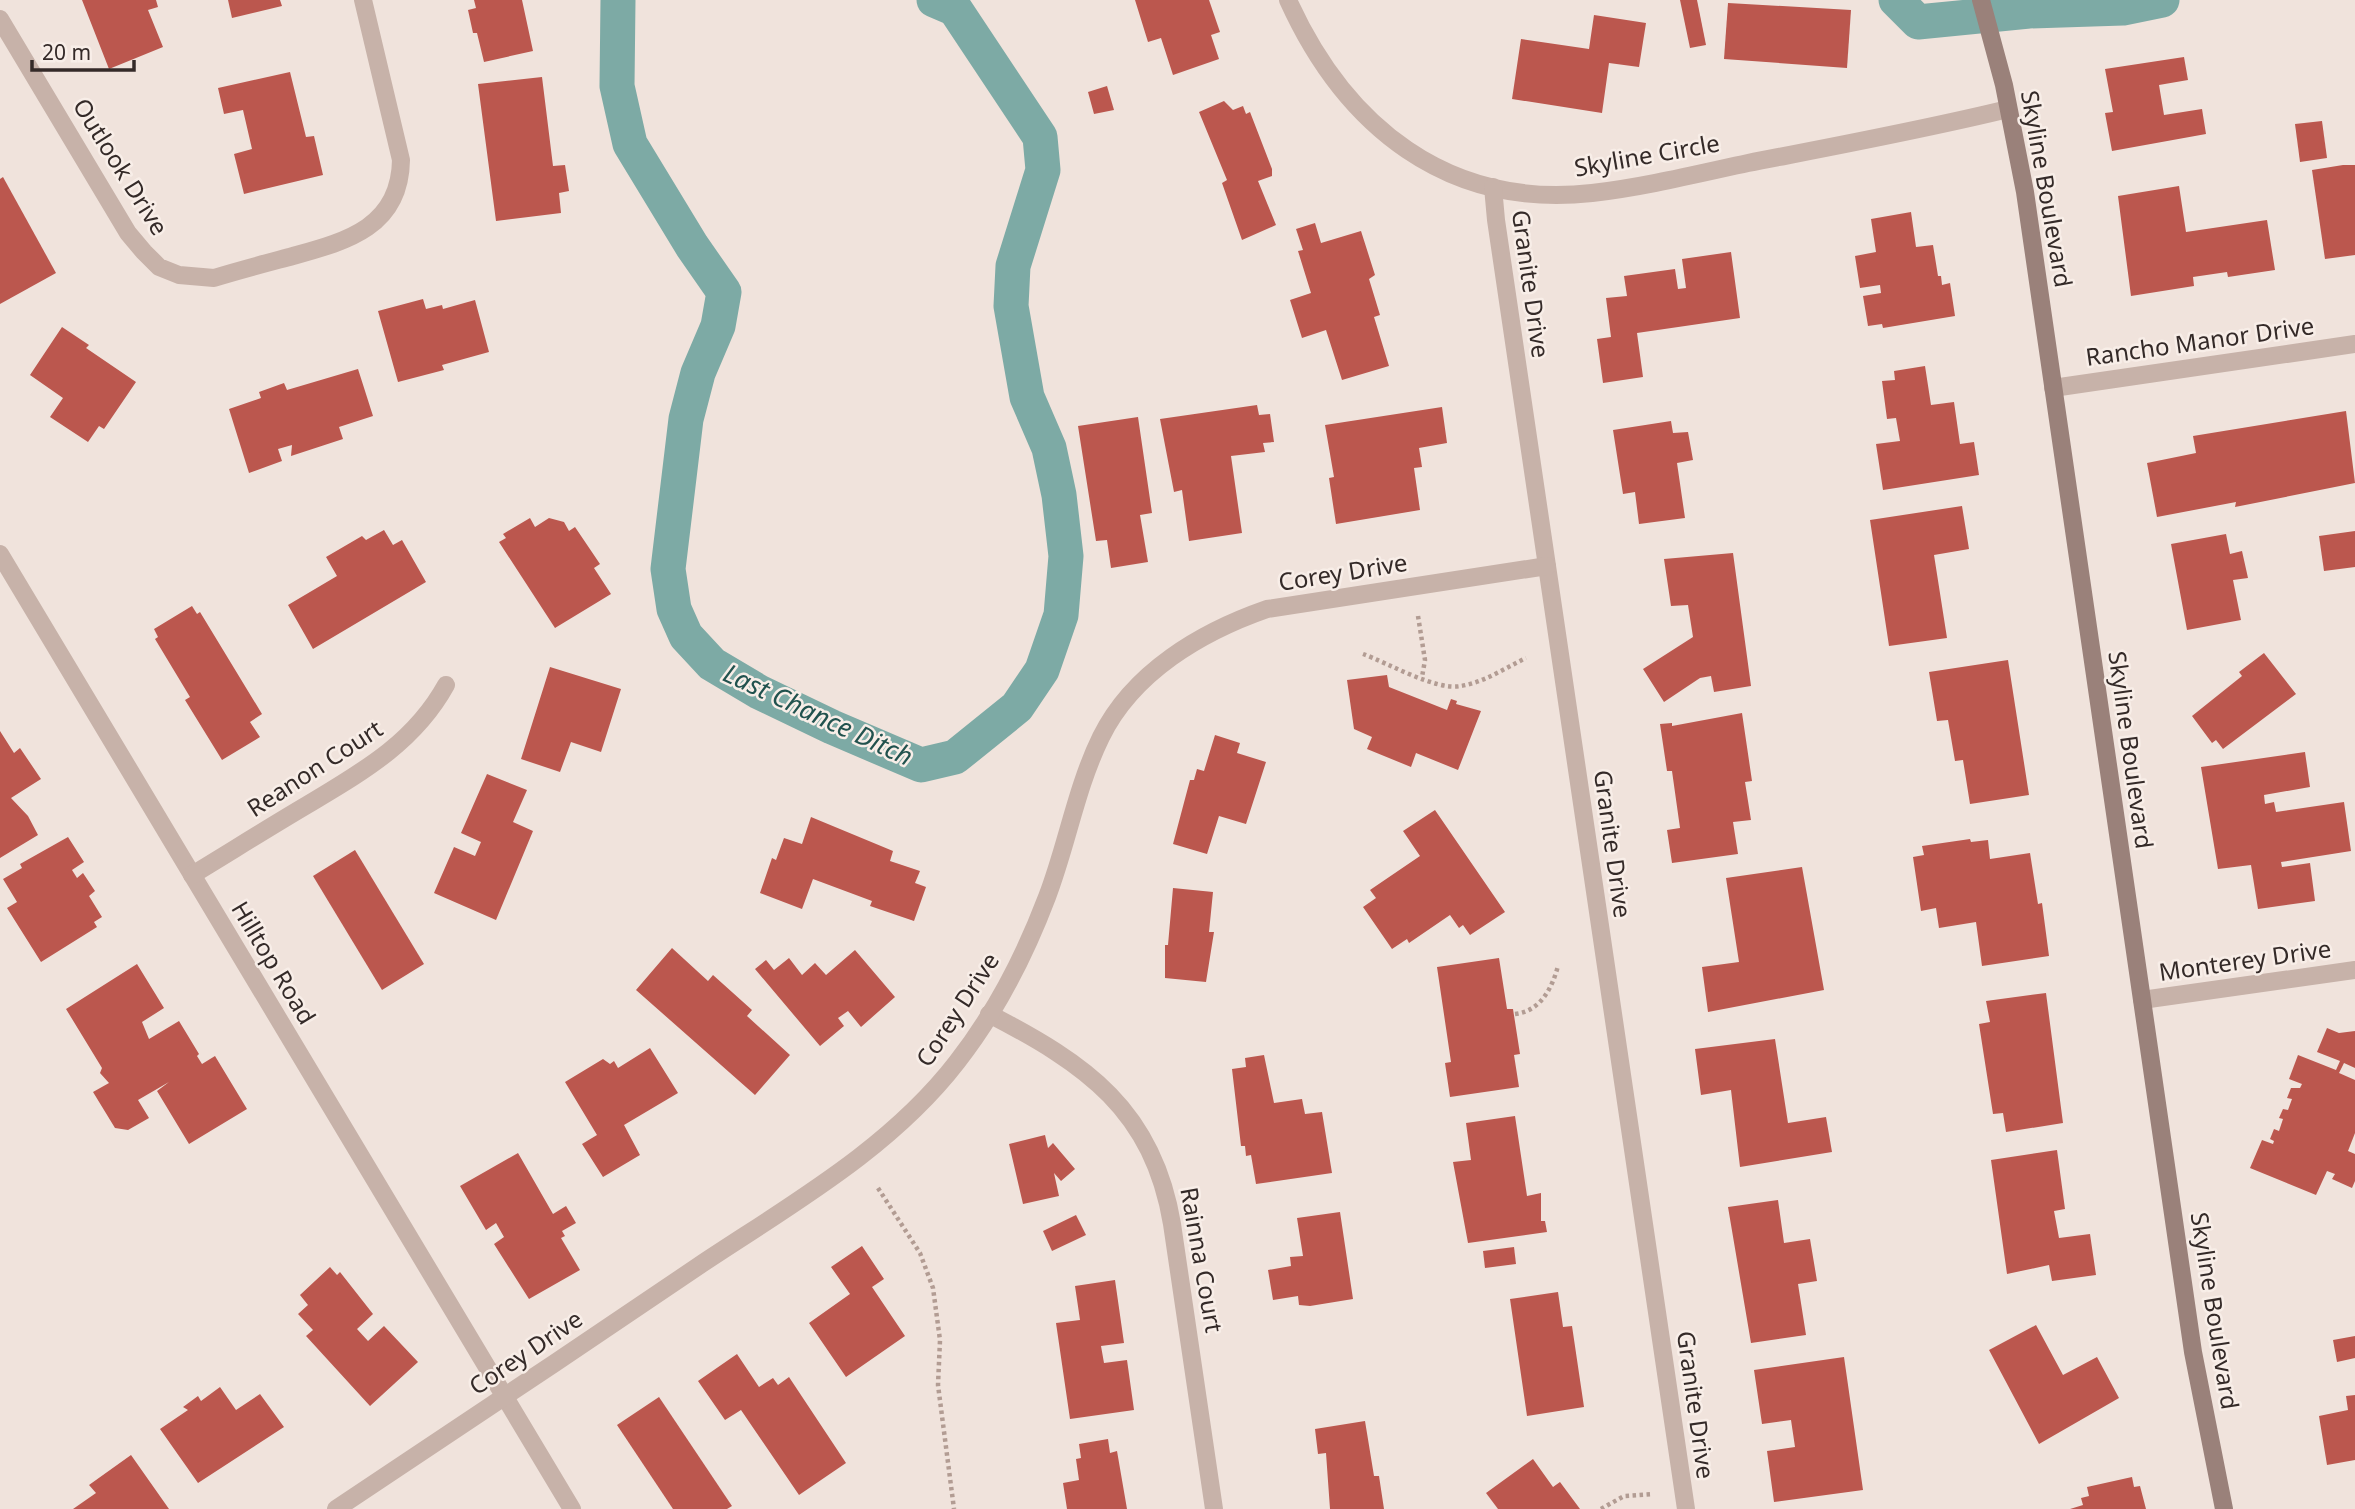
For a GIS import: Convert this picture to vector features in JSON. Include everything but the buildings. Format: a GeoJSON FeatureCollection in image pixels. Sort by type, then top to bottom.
{"type":"FeatureCollection","features":[{"type":"Feature","properties":{"kind":"street","name":"Outlook Drive"},"geometry":{"type":"LineString","coordinates":[[0,19],[128,233],[159,267],[178,275],[199,279],[214,278],[345,241],[382,215],[393,198],[400,179],[401,160],[363,0]]}},
{"type":"Feature","properties":{"kind":"street","name":"Skyline Circle"},"geometry":{"type":"LineString","coordinates":[[1288,0],[1323,67],[1368,121],[1424,160],[1493,187],[1555,195],[1626,188],[2008,108]]}},
{"type":"Feature","properties":{"kind":"street","name":"Skyline Boulevard"},"geometry":{"type":"LineString","coordinates":[[1981,0],[2008,108],[2025,192],[2193,1352],[2224,1509]]}},
{"type":"Feature","properties":{"kind":"street","name":"Granite Drive"},"geometry":{"type":"LineString","coordinates":[[1493,187],[1686,1509]]}},
{"type":"Feature","properties":{"kind":"street","name":"Rancho Manor Drive"},"geometry":{"type":"LineString","coordinates":[[2053,388],[2355,344]]}},
{"type":"Feature","properties":{"kind":"street","name":"Hilltop Road"},"geometry":{"type":"LineString","coordinates":[[0,554],[572,1509]]}},
{"type":"Feature","properties":{"kind":"street","name":"Corey Drive"},"geometry":{"type":"LineString","coordinates":[[336,1509],[819,1185],[877,1142],[934,1090],[1012,978],[1048,896],[1101,736],[1123,704],[1174,655],[1233,621],[1267,609],[1547,566]]}},
{"type":"Feature","properties":{"kind":"street","name":"Reanon Court"},"geometry":{"type":"LineString","coordinates":[[192,875],[375,764],[415,730],[434,707],[446,685]]}},
{"type":"Feature","properties":{"kind":"street","name":"Monterey Drive"},"geometry":{"type":"LineString","coordinates":[[2142,1000],[2355,970]]}},
{"type":"Feature","properties":{"kind":"street","name":"Rainna Court"},"geometry":{"type":"LineString","coordinates":[[989,1014],[1036,1038],[1096,1079],[1139,1131],[1157,1165],[1168,1196],[1214,1509]]}},
{"type":"Feature","properties":{"kind":"path"},"geometry":{"type":"LineString","coordinates":[[1418,616],[1425,660],[1422,677]]}},
{"type":"Feature","properties":{"kind":"path"},"geometry":{"type":"LineString","coordinates":[[1363,654],[1443,685],[1459,687],[1484,680],[1526,658]]}},
{"type":"Feature","properties":{"kind":"path"},"geometry":{"type":"LineString","coordinates":[[1515,1014],[1523,1013],[1542,1000],[1552,988],[1558,966]]}},
{"type":"Feature","properties":{"kind":"path"},"geometry":{"type":"LineString","coordinates":[[878,1188],[920,1253],[933,1288],[940,1340],[938,1385],[954,1509]]}},
{"type":"Feature","properties":{"kind":"path"},"geometry":{"type":"LineString","coordinates":[[1601,1509],[1624,1496],[1653,1494]]}},
{"type":"Feature","properties":{"kind":"waterway","name":"Last Chance Ditch"},"geometry":{"type":"LineString","coordinates":[[618,0],[617,86],[630,144],[692,246],[724,292],[718,326],[698,373],[686,419],[668,569],[674,609],[686,636],[712,664],[759,692],[921,765],[955,757],[1017,707],[1042,670],[1061,615],[1066,556],[1059,495],[1049,448],[1027,397],[1011,306],[1013,266],[1043,170],[1040,137],[955,9],[934,0]]}},
{"type":"Feature","properties":{"kind":"waterway","name":"Last Chance Ditch"},"geometry":{"type":"LineString","coordinates":[[1896,0],[1918,22],[2029,11],[2123,8],[2162,0]]}}]}
